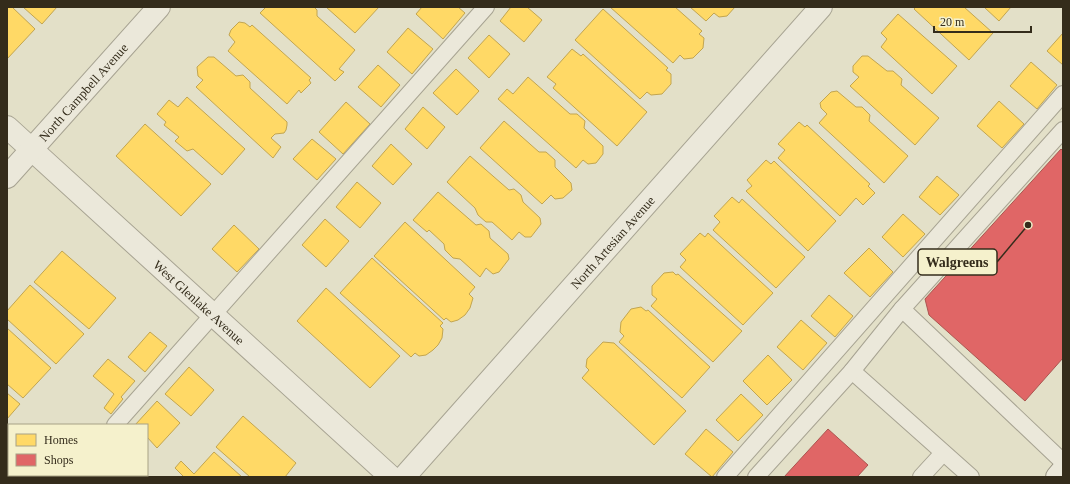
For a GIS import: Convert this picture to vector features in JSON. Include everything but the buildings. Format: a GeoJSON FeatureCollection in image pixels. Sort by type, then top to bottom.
{"type":"FeatureCollection","features":[{"type":"Feature","properties":{"kind":"street","name":"North Campbell Avenue"},"geometry":{"type":"LineString","coordinates":[[7,177],[158,7]]}},
{"type":"Feature","properties":{"kind":"street","name":"North Artesian Avenue"},"geometry":{"type":"LineString","coordinates":[[404,477],[821,7]]}},
{"type":"Feature","properties":{"kind":"street","name":"West Glenlake Avenue"},"geometry":{"type":"LineString","coordinates":[[7,127],[212,316],[391,477]]}},
{"type":"Feature","properties":{"kind":"street"},"geometry":{"type":"LineString","coordinates":[[1057,477],[1063,470]]}},
{"type":"Feature","properties":{"kind":"lane"},"geometry":{"type":"LineString","coordinates":[[116,424],[486,7]]}},
{"type":"Feature","properties":{"kind":"lane"},"geometry":{"type":"LineString","coordinates":[[725,477],[1063,94]]}},
{"type":"Feature","properties":{"kind":"lane"},"geometry":{"type":"LineString","coordinates":[[756,477],[852,371],[902,309],[1063,130]]}},
{"type":"Feature","properties":{"kind":"lane"},"geometry":{"type":"LineString","coordinates":[[902,309],[1063,462]]}},
{"type":"Feature","properties":{"kind":"lane"},"geometry":{"type":"LineString","coordinates":[[852,371],[971,477]]}},
{"type":"Feature","properties":{"kind":"lane"},"geometry":{"type":"LineString","coordinates":[[921,477],[943,453]]}},
{"type":"Feature","properties":{"kind":"place","name":"Walgreens"},"geometry":{"type":"Point","coordinates":[1028,225]}}]}
